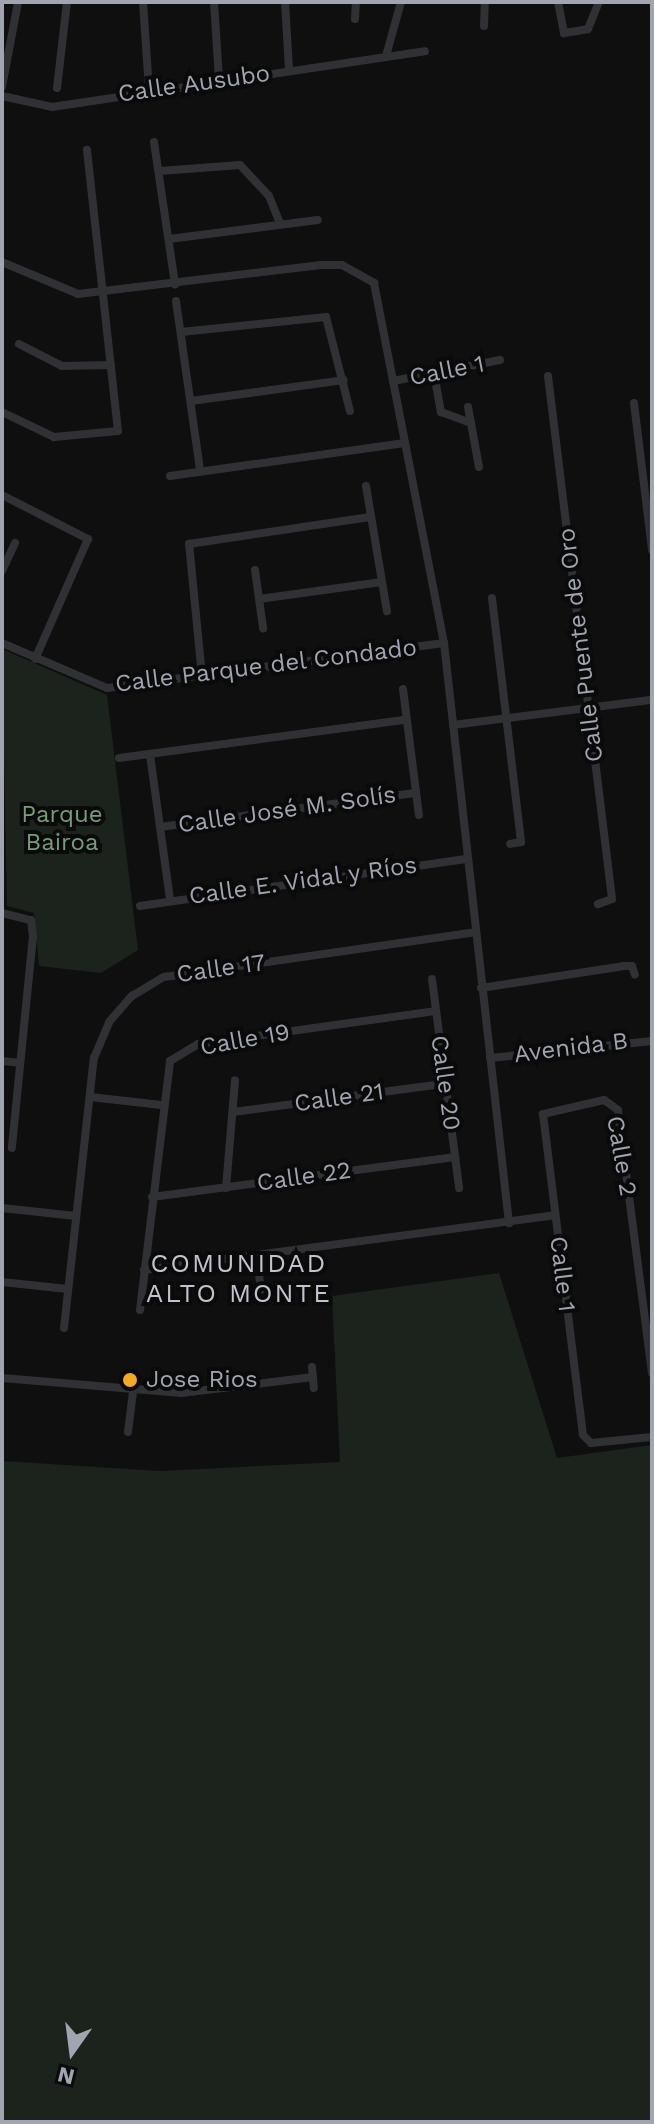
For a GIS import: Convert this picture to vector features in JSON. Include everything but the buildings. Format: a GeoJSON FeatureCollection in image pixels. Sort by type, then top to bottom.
{"type":"FeatureCollection","features":[{"type":"Feature","properties":{"kind":"street"},"geometry":{"type":"LineString","coordinates":[[2,87],[18,2]]}},
{"type":"Feature","properties":{"kind":"street"},"geometry":{"type":"LineString","coordinates":[[57,88],[67,2]]}},
{"type":"Feature","properties":{"kind":"street"},"geometry":{"type":"LineString","coordinates":[[143,2],[149,89]]}},
{"type":"Feature","properties":{"kind":"street"},"geometry":{"type":"LineString","coordinates":[[214,2],[219,79]]}},
{"type":"Feature","properties":{"kind":"street"},"geometry":{"type":"LineString","coordinates":[[285,2],[289,70]]}},
{"type":"Feature","properties":{"kind":"street"},"geometry":{"type":"LineString","coordinates":[[355,19],[356,2]]}},
{"type":"Feature","properties":{"kind":"street"},"geometry":{"type":"LineString","coordinates":[[386,56],[401,2]]}},
{"type":"Feature","properties":{"kind":"street"},"geometry":{"type":"LineString","coordinates":[[484,26],[485,2]]}},
{"type":"Feature","properties":{"kind":"street"},"geometry":{"type":"LineString","coordinates":[[558,2],[557,14],[564,33],[588,29],[599,2]]}},
{"type":"Feature","properties":{"kind":"street","name":"Calle Ausubo"},"geometry":{"type":"LineString","coordinates":[[2,96],[52,107],[149,89],[425,51]]}},
{"type":"Feature","properties":{"kind":"street"},"geometry":{"type":"LineString","coordinates":[[154,142],[175,284]]}},
{"type":"Feature","properties":{"kind":"street"},"geometry":{"type":"LineString","coordinates":[[2,412],[54,437],[118,431],[100,295],[87,150]]}},
{"type":"Feature","properties":{"kind":"street"},"geometry":{"type":"LineString","coordinates":[[160,171],[240,165],[269,196],[280,223]]}},
{"type":"Feature","properties":{"kind":"street"},"geometry":{"type":"LineString","coordinates":[[169,239],[318,220]]}},
{"type":"Feature","properties":{"kind":"street"},"geometry":{"type":"LineString","coordinates":[[2,262],[60,290],[100,295],[321,265],[360,271],[374,283],[444,643],[509,1223]]}},
{"type":"Feature","properties":{"kind":"street"},"geometry":{"type":"LineString","coordinates":[[176,301],[200,470]]}},
{"type":"Feature","properties":{"kind":"street"},"geometry":{"type":"LineString","coordinates":[[181,332],[320,315],[333,321],[350,411]]}},
{"type":"Feature","properties":{"kind":"street"},"geometry":{"type":"LineString","coordinates":[[19,344],[62,366],[111,365]]}},
{"type":"Feature","properties":{"kind":"street","name":"Calle 1"},"geometry":{"type":"LineString","coordinates":[[393,381],[500,360]]}},
{"type":"Feature","properties":{"kind":"street"},"geometry":{"type":"LineString","coordinates":[[434,373],[441,412],[471,423]]}},
{"type":"Feature","properties":{"kind":"street","name":"Calle Puente de Oro"},"geometry":{"type":"LineString","coordinates":[[548,376],[612,899],[598,904]]}},
{"type":"Feature","properties":{"kind":"street"},"geometry":{"type":"LineString","coordinates":[[191,401],[344,380]]}},
{"type":"Feature","properties":{"kind":"street"},"geometry":{"type":"LineString","coordinates":[[634,403],[652,550]]}},
{"type":"Feature","properties":{"kind":"street"},"geometry":{"type":"LineString","coordinates":[[468,407],[479,467]]}},
{"type":"Feature","properties":{"kind":"street"},"geometry":{"type":"LineString","coordinates":[[170,476],[405,443]]}},
{"type":"Feature","properties":{"kind":"street"},"geometry":{"type":"LineString","coordinates":[[366,486],[387,611]]}},
{"type":"Feature","properties":{"kind":"street"},"geometry":{"type":"LineString","coordinates":[[2,495],[88,539],[35,659]]}},
{"type":"Feature","properties":{"kind":"street"},"geometry":{"type":"LineString","coordinates":[[202,676],[184,551],[189,544],[370,517]]}},
{"type":"Feature","properties":{"kind":"street"},"geometry":{"type":"LineString","coordinates":[[2,570],[15,543]]}},
{"type":"Feature","properties":{"kind":"street"},"geometry":{"type":"LineString","coordinates":[[255,570],[263,628]]}},
{"type":"Feature","properties":{"kind":"street"},"geometry":{"type":"LineString","coordinates":[[259,599],[382,582]]}},
{"type":"Feature","properties":{"kind":"street"},"geometry":{"type":"LineString","coordinates":[[492,598],[521,842],[510,844]]}},
{"type":"Feature","properties":{"kind":"street","name":"Calle Parque del Condado"},"geometry":{"type":"LineString","coordinates":[[2,643],[107,688],[444,643]]}},
{"type":"Feature","properties":{"kind":"street"},"geometry":{"type":"LineString","coordinates":[[403,689],[419,815]]}},
{"type":"Feature","properties":{"kind":"street"},"geometry":{"type":"LineString","coordinates":[[453,725],[652,700]]}},
{"type":"Feature","properties":{"kind":"street"},"geometry":{"type":"LineString","coordinates":[[119,758],[405,720]]}},
{"type":"Feature","properties":{"kind":"street"},"geometry":{"type":"LineString","coordinates":[[150,755],[170,899]]}},
{"type":"Feature","properties":{"kind":"street","name":"Calle José M. Solís"},"geometry":{"type":"LineString","coordinates":[[160,827],[415,793]]}},
{"type":"Feature","properties":{"kind":"street","name":"Calle E. Vidal y Ríos"},"geometry":{"type":"LineString","coordinates":[[140,906],[170,899],[468,859]]}},
{"type":"Feature","properties":{"kind":"street"},"geometry":{"type":"LineString","coordinates":[[2,913],[31,920],[33,936],[20,1063],[7,1135],[12,1148]]}},
{"type":"Feature","properties":{"kind":"street","name":"Calle 17"},"geometry":{"type":"LineString","coordinates":[[64,1328],[90,1097],[109,1022],[132,996],[164,977],[475,932]]}},
{"type":"Feature","properties":{"kind":"street"},"geometry":{"type":"LineString","coordinates":[[481,988],[624,966],[632,966],[635,975]]}},
{"type":"Feature","properties":{"kind":"street","name":"Calle 20"},"geometry":{"type":"LineString","coordinates":[[432,979],[459,1188]]}},
{"type":"Feature","properties":{"kind":"street","name":"Calle 19"},"geometry":{"type":"LineString","coordinates":[[140,1310],[162,1105],[170,1061],[198,1044],[435,1011]]}},
{"type":"Feature","properties":{"kind":"street","name":"Avenida B"},"geometry":{"type":"LineString","coordinates":[[490,1058],[652,1041]]}},
{"type":"Feature","properties":{"kind":"street"},"geometry":{"type":"LineString","coordinates":[[2,1061],[20,1063]]}},
{"type":"Feature","properties":{"kind":"street"},"geometry":{"type":"LineString","coordinates":[[226,1188],[235,1080]]}},
{"type":"Feature","properties":{"kind":"street","name":"Calle 21"},"geometry":{"type":"LineString","coordinates":[[233,1112],[444,1084]]}},
{"type":"Feature","properties":{"kind":"street"},"geometry":{"type":"LineString","coordinates":[[90,1097],[162,1105]]}},
{"type":"Feature","properties":{"kind":"street","name":"Calle 2"},"geometry":{"type":"LineString","coordinates":[[543,1114],[604,1100],[618,1110],[652,1373]]}},
{"type":"Feature","properties":{"kind":"street","name":"Calle 1"},"geometry":{"type":"LineString","coordinates":[[543,1114],[583,1435],[591,1443],[652,1437]]}},
{"type":"Feature","properties":{"kind":"street","name":"Calle 22"},"geometry":{"type":"LineString","coordinates":[[152,1197],[455,1157]]}},
{"type":"Feature","properties":{"kind":"street"},"geometry":{"type":"LineString","coordinates":[[2,1208],[76,1216]]}},
{"type":"Feature","properties":{"kind":"street"},"geometry":{"type":"LineString","coordinates":[[144,1270],[257,1258],[554,1215]]}},
{"type":"Feature","properties":{"kind":"street"},"geometry":{"type":"LineString","coordinates":[[257,1258],[261,1290]]}},
{"type":"Feature","properties":{"kind":"street"},"geometry":{"type":"LineString","coordinates":[[2,1282],[68,1289]]}},
{"type":"Feature","properties":{"kind":"street"},"geometry":{"type":"LineString","coordinates":[[2,1378],[133,1392],[312,1372],[314,1388]]}},
{"type":"Feature","properties":{"kind":"street"},"geometry":{"type":"LineString","coordinates":[[128,1432],[133,1392]]}},
{"type":"Feature","properties":{"kind":"green space","name":"Parque Bairoa"},"geometry":{"type":"Polygon","coordinates":[[[2,649],[107,695],[138,950],[101,973],[39,966],[34,913],[7,906],[2,649]]]}},
{"type":"Feature","properties":{"kind":"green space"},"geometry":{"type":"Polygon","coordinates":[[[499,1273],[557,1458],[652,1445],[652,2122],[2,2122],[2,1461],[160,1471],[340,1462],[332,1296],[499,1273]]]}},
{"type":"Feature","properties":{"kind":"place","name":"Jose Rios"},"geometry":{"type":"Point","coordinates":[130,1380]}},
{"type":"Feature","properties":{"kind":"district","name":"COMUNIDAD ALTO MONTE"},"geometry":{"type":"Point","coordinates":[239,1279]}}]}
